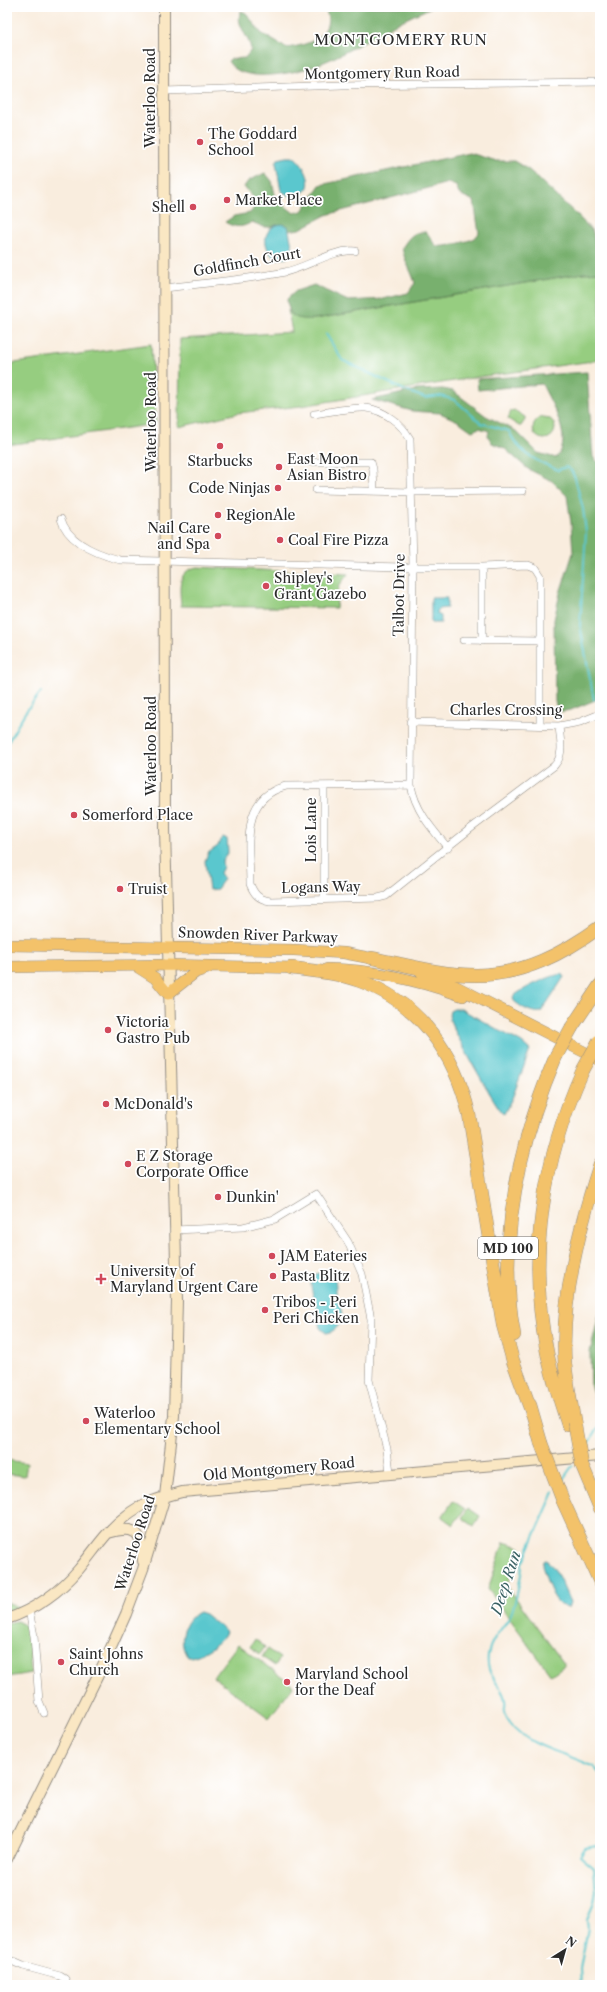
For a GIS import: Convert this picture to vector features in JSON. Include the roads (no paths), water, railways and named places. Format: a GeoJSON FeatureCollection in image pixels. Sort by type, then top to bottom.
{"type":"FeatureCollection","features":[{"type":"Feature","properties":{"kind":"highway"},"geometry":{"type":"LineString","coordinates":[[372,958],[457,974],[478,975],[501,973],[524,968],[543,961],[564,951],[600,927]]}},
{"type":"Feature","properties":{"kind":"highway"},"geometry":{"type":"LineString","coordinates":[[291,968],[338,975],[361,982],[382,992],[401,1004],[418,1018],[433,1034],[446,1052],[463,1089],[469,1114],[503,1325],[513,1361],[532,1413]]}},
{"type":"Feature","properties":{"kind":"highway","name":"MD 100"},"geometry":{"type":"LineString","coordinates":[[600,985],[572,1027],[556,1056],[532,1116],[515,1179],[508,1251],[511,1322],[518,1359],[532,1413],[541,1443],[563,1501],[600,1582]]}},
{"type":"Feature","properties":{"kind":"highway","name":"MD 100"},"geometry":{"type":"LineString","coordinates":[[571,1423],[554,1383],[546,1345],[538,1286],[538,1251],[545,1187],[552,1155],[570,1099],[599,1040]]}},
{"type":"Feature","properties":{"kind":"highway"},"geometry":{"type":"LineString","coordinates":[[600,1164],[581,1231],[568,1302],[565,1335],[565,1363],[571,1423],[584,1470],[600,1508]]}},
{"type":"Feature","properties":{"kind":"main road","name":"Waterloo Road"},"geometry":{"type":"LineString","coordinates":[[7,1860],[104,1663],[126,1614],[143,1569],[165,1496],[171,1452],[176,1388],[177,1301],[165,829],[164,7]]}},
{"type":"Feature","properties":{"kind":"main road","name":"Snowden River Parkway"},"geometry":{"type":"LineString","coordinates":[[7,945],[319,951],[372,958],[420,972],[455,986],[497,1009],[600,1060]]}},
{"type":"Feature","properties":{"kind":"main road"},"geometry":{"type":"LineString","coordinates":[[134,965],[155,978],[168,994],[196,972],[215,966]]}},
{"type":"Feature","properties":{"kind":"main road","name":"Snowden River Parkway"},"geometry":{"type":"LineString","coordinates":[[7,967],[168,965],[340,969],[378,974],[445,991],[497,1009]]}},
{"type":"Feature","properties":{"kind":"main road","name":"Old Montgomery Road"},"geometry":{"type":"LineString","coordinates":[[7,1619],[29,1610],[48,1597],[72,1576],[108,1533],[127,1514],[165,1496],[182,1492],[390,1472],[600,1456]]}},
{"type":"Feature","properties":{"kind":"main road"},"geometry":{"type":"LineString","coordinates":[[108,1533],[126,1529],[139,1535],[142,1545],[143,1569]]}},
{"type":"Feature","properties":{"kind":"street","name":"Montgomery Run Road"},"geometry":{"type":"LineString","coordinates":[[165,91],[342,85],[600,82]]}},
{"type":"Feature","properties":{"kind":"street","name":"Goldfinch Court"},"geometry":{"type":"LineString","coordinates":[[165,288],[284,272],[308,265],[346,250],[355,251]]}},
{"type":"Feature","properties":{"kind":"street","name":"Talbot Drive"},"geometry":{"type":"LineString","coordinates":[[314,414],[367,408],[386,416],[402,427],[410,439],[412,492],[410,722],[411,785],[413,798],[418,807],[428,824],[448,848]]}},
{"type":"Feature","properties":{"kind":"street"},"geometry":{"type":"LineString","coordinates":[[310,462],[371,462],[373,469],[374,491]]}},
{"type":"Feature","properties":{"kind":"street"},"geometry":{"type":"LineString","coordinates":[[316,490],[412,492],[523,491]]}},
{"type":"Feature","properties":{"kind":"street"},"geometry":{"type":"LineString","coordinates":[[61,519],[66,530],[72,536],[100,554],[120,560],[412,567],[482,567],[528,565],[535,568],[540,576],[540,725]]}},
{"type":"Feature","properties":{"kind":"street"},"geometry":{"type":"LineString","coordinates":[[482,567],[482,641]]}},
{"type":"Feature","properties":{"kind":"street"},"geometry":{"type":"LineString","coordinates":[[464,640],[539,641]]}},
{"type":"Feature","properties":{"kind":"street","name":"Charles Crossing"},"geometry":{"type":"LineString","coordinates":[[410,722],[559,726],[580,722],[600,714]]}},
{"type":"Feature","properties":{"kind":"street","name":"Logans Way"},"geometry":{"type":"LineString","coordinates":[[411,785],[286,786],[276,789],[266,796],[258,804],[252,816],[249,830],[250,884],[257,896],[262,900],[270,901],[378,898],[386,896],[554,766],[559,760],[562,752],[559,726]]}},
{"type":"Feature","properties":{"kind":"street","name":"Lois Lane"},"geometry":{"type":"LineString","coordinates":[[324,786],[324,899]]}},
{"type":"Feature","properties":{"kind":"street"},"geometry":{"type":"LineString","coordinates":[[174,1230],[226,1229],[250,1226],[275,1218],[316,1194],[348,1242],[362,1274],[371,1319],[369,1380],[387,1449],[390,1472]]}},
{"type":"Feature","properties":{"kind":"street"},"geometry":{"type":"LineString","coordinates":[[29,1610],[34,1636],[39,1701],[44,1713]]}},
{"type":"Feature","properties":{"kind":"street"},"geometry":{"type":"LineString","coordinates":[[7,1959],[23,1966],[60,1976],[65,1979],[68,1985]]}},
{"type":"Feature","properties":{"kind":"water"},"geometry":{"type":"Polygon","coordinates":[[[294,157],[300,163],[308,178],[308,187],[300,194],[290,196],[281,191],[276,163],[278,159],[294,157]]]}},
{"type":"Feature","properties":{"kind":"water"},"geometry":{"type":"Polygon","coordinates":[[[281,224],[288,226],[293,251],[287,258],[276,259],[271,255],[268,249],[266,239],[267,234],[274,226],[281,224]]]}},
{"type":"Feature","properties":{"kind":"water"},"geometry":{"type":"Polygon","coordinates":[[[431,598],[447,598],[447,608],[438,609],[437,614],[441,616],[441,623],[431,623],[431,598]]]}},
{"type":"Feature","properties":{"kind":"water"},"geometry":{"type":"Polygon","coordinates":[[[223,837],[227,839],[228,851],[222,862],[223,867],[220,873],[224,879],[217,889],[209,890],[205,861],[208,853],[218,846],[223,837]]]}},
{"type":"Feature","properties":{"kind":"water"},"geometry":{"type":"Polygon","coordinates":[[[563,974],[564,977],[541,1012],[530,1011],[514,1001],[513,997],[516,994],[544,979],[563,974]]]}},
{"type":"Feature","properties":{"kind":"water"},"geometry":{"type":"Polygon","coordinates":[[[454,1009],[461,1009],[522,1043],[530,1050],[513,1096],[504,1114],[485,1086],[453,1027],[449,1014],[450,1011],[454,1009]]]}},
{"type":"Feature","properties":{"kind":"water"},"geometry":{"type":"Polygon","coordinates":[[[324,1272],[334,1276],[337,1299],[342,1314],[339,1325],[330,1332],[326,1333],[320,1328],[318,1311],[311,1286],[313,1277],[324,1272]]]}},
{"type":"Feature","properties":{"kind":"water"},"geometry":{"type":"Polygon","coordinates":[[[545,1560],[549,1562],[559,1578],[570,1602],[568,1608],[562,1606],[558,1602],[551,1591],[542,1566],[543,1561],[545,1560]]]}},
{"type":"Feature","properties":{"kind":"water"},"geometry":{"type":"Polygon","coordinates":[[[199,1612],[205,1614],[226,1631],[221,1640],[216,1644],[198,1655],[188,1657],[183,1645],[183,1632],[193,1615],[199,1612]]]}},
{"type":"Feature","properties":{"kind":"waterway"},"geometry":{"type":"LineString","coordinates":[[326,334],[342,360],[404,390],[425,398],[441,396],[455,400],[481,423],[509,431],[513,439],[529,456],[558,470],[566,467],[571,470],[575,478],[583,509],[586,532],[580,625],[594,700]]}},
{"type":"Feature","properties":{"kind":"waterway"},"geometry":{"type":"LineString","coordinates":[[7,744],[24,714],[41,692]]}},
{"type":"Feature","properties":{"kind":"waterway","name":"Deep Run"},"geometry":{"type":"LineString","coordinates":[[586,1447],[600,1425]]}},
{"type":"Feature","properties":{"kind":"waterway","name":"Deep Run"},"geometry":{"type":"LineString","coordinates":[[561,1482],[573,1465]]}},
{"type":"Feature","properties":{"kind":"waterway","name":"Deep Run"},"geometry":{"type":"LineString","coordinates":[[554,1492],[522,1564],[518,1589],[511,1614],[493,1641],[489,1651],[489,1670],[504,1696],[504,1712],[511,1724],[520,1733],[543,1747],[582,1761],[594,1767],[600,1774]]}},
{"type":"Feature","properties":{"kind":"waterway","name":"Deep Run"},"geometry":{"type":"LineString","coordinates":[[581,1985],[580,1968],[588,1929],[587,1919],[594,1903],[596,1891],[594,1868],[580,1856],[585,1848],[598,1846],[600,1844]]}},
{"type":"Feature","properties":{"kind":"place","name":"The Goddard School"},"geometry":{"type":"Point","coordinates":[200,142]}},
{"type":"Feature","properties":{"kind":"place","name":"Market Place"},"geometry":{"type":"Point","coordinates":[227,200]}},
{"type":"Feature","properties":{"kind":"place","name":"Shell"},"geometry":{"type":"Point","coordinates":[193,207]}},
{"type":"Feature","properties":{"kind":"place","name":"Starbucks"},"geometry":{"type":"Point","coordinates":[220,446]}},
{"type":"Feature","properties":{"kind":"place","name":"East Moon Asian Bistro"},"geometry":{"type":"Point","coordinates":[279,467]}},
{"type":"Feature","properties":{"kind":"place","name":"Code Ninjas"},"geometry":{"type":"Point","coordinates":[278,488]}},
{"type":"Feature","properties":{"kind":"place","name":"RegionAle"},"geometry":{"type":"Point","coordinates":[218,515]}},
{"type":"Feature","properties":{"kind":"place","name":"Nail Care and Spa"},"geometry":{"type":"Point","coordinates":[218,536]}},
{"type":"Feature","properties":{"kind":"place","name":"Coal Fire Pizza"},"geometry":{"type":"Point","coordinates":[280,540]}},
{"type":"Feature","properties":{"kind":"place","name":"Shipley's Grant Gazebo"},"geometry":{"type":"Point","coordinates":[266,586]}},
{"type":"Feature","properties":{"kind":"place","name":"Somerford Place"},"geometry":{"type":"Point","coordinates":[74,815]}},
{"type":"Feature","properties":{"kind":"place","name":"Truist"},"geometry":{"type":"Point","coordinates":[120,889]}},
{"type":"Feature","properties":{"kind":"place","name":"Victoria Gastro Pub"},"geometry":{"type":"Point","coordinates":[108,1030]}},
{"type":"Feature","properties":{"kind":"place","name":"McDonald's"},"geometry":{"type":"Point","coordinates":[106,1104]}},
{"type":"Feature","properties":{"kind":"place","name":"E Z Storage Corporate Office"},"geometry":{"type":"Point","coordinates":[128,1164]}},
{"type":"Feature","properties":{"kind":"place","name":"Dunkin'"},"geometry":{"type":"Point","coordinates":[218,1197]}},
{"type":"Feature","properties":{"kind":"place","name":"JAM Eateries"},"geometry":{"type":"Point","coordinates":[272,1256]}},
{"type":"Feature","properties":{"kind":"place","name":"Pasta Blitz"},"geometry":{"type":"Point","coordinates":[273,1276]}},
{"type":"Feature","properties":{"kind":"place","name":"University of Maryland Urgent Care"},"geometry":{"type":"Point","coordinates":[101,1279]}},
{"type":"Feature","properties":{"kind":"place","name":"Tribos - Peri Peri Chicken"},"geometry":{"type":"Point","coordinates":[265,1310]}},
{"type":"Feature","properties":{"kind":"place","name":"Waterloo Elementary School"},"geometry":{"type":"Point","coordinates":[86,1421]}},
{"type":"Feature","properties":{"kind":"place","name":"Saint Johns Church"},"geometry":{"type":"Point","coordinates":[61,1662]}},
{"type":"Feature","properties":{"kind":"place","name":"Maryland School for the Deaf"},"geometry":{"type":"Point","coordinates":[287,1682]}},
{"type":"Feature","properties":{"kind":"district","name":"MONTGOMERY RUN"},"geometry":{"type":"Point","coordinates":[401,40]}}]}
